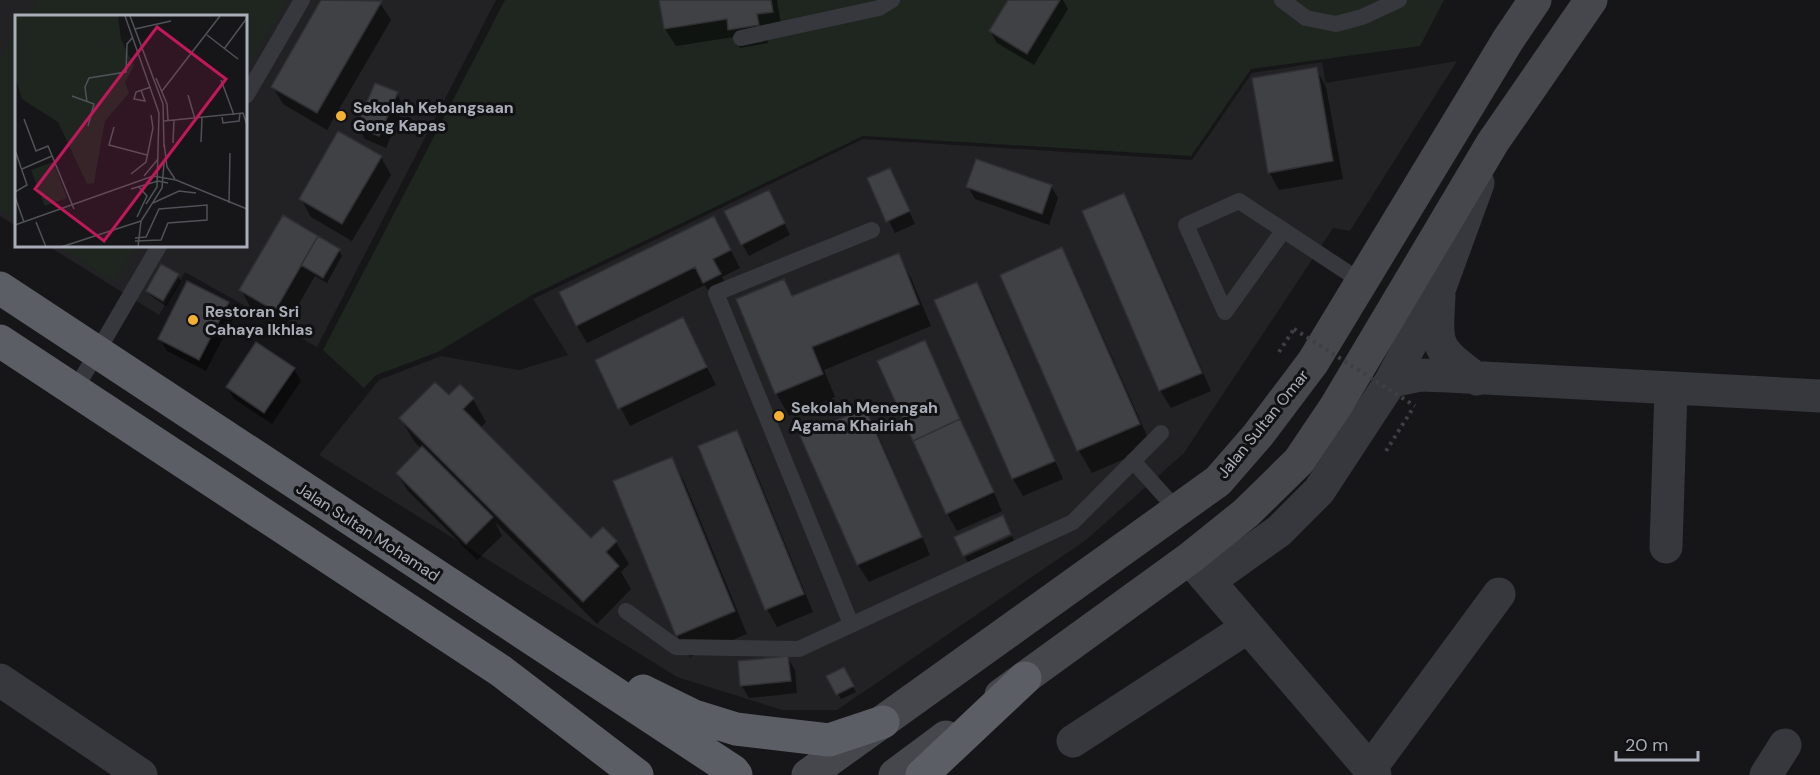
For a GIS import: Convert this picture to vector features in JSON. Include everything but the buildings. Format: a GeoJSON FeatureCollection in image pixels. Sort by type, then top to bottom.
{"type":"FeatureCollection","features":[{"type":"Feature","properties":{"kind":"highway","name":"Jalan Sultan Mohamad"},"geometry":{"type":"LineString","coordinates":[[0,288],[736,775]]}},
{"type":"Feature","properties":{"kind":"highway"},"geometry":{"type":"LineString","coordinates":[[0,341],[501,671],[637,775]]}},
{"type":"Feature","properties":{"kind":"highway"},"geometry":{"type":"LineString","coordinates":[[492,614],[694,716],[736,729],[829,740],[883,722]]}},
{"type":"Feature","properties":{"kind":"highway"},"geometry":{"type":"LineString","coordinates":[[922,775],[1025,678]]}},
{"type":"Feature","properties":{"kind":"highway"},"geometry":{"type":"LineString","coordinates":[[583,734],[594,775]]}},
{"type":"Feature","properties":{"kind":"main road","name":"Jalan Sultan Omar"},"geometry":{"type":"LineString","coordinates":[[808,775],[1218,482],[1258,435],[1313,362],[1508,40],[1535,0]]}},
{"type":"Feature","properties":{"kind":"main road"},"geometry":{"type":"LineString","coordinates":[[895,775],[1025,678],[1199,570],[1246,513],[1299,461],[1342,396],[1493,142],[1591,0]]}},
{"type":"Feature","properties":{"kind":"street"},"geometry":{"type":"LineString","coordinates":[[1493,142],[1439,290],[1391,381],[1319,491],[1279,531],[1199,570],[1373,772],[1499,594]]}},
{"type":"Feature","properties":{"kind":"street"},"geometry":{"type":"LineString","coordinates":[[1439,290],[1437,335],[1441,348],[1448,357],[1477,379]]}},
{"type":"Feature","properties":{"kind":"street"},"geometry":{"type":"LineString","coordinates":[[1391,381],[1420,375],[1820,396]]}},
{"type":"Feature","properties":{"kind":"street"},"geometry":{"type":"LineString","coordinates":[[1666,547],[1671,389]]}},
{"type":"Feature","properties":{"kind":"street"},"geometry":{"type":"LineString","coordinates":[[1073,741],[1248,627]]}},
{"type":"Feature","properties":{"kind":"street"},"geometry":{"type":"LineString","coordinates":[[0,680],[141,775]]}},
{"type":"Feature","properties":{"kind":"street"},"geometry":{"type":"LineString","coordinates":[[1766,775],[1785,745]]}},
{"type":"Feature","properties":{"kind":"lane"},"geometry":{"type":"LineString","coordinates":[[248,93],[302,0]]}},
{"type":"Feature","properties":{"kind":"lane"},"geometry":{"type":"LineString","coordinates":[[741,38],[879,8],[892,0]]}},
{"type":"Feature","properties":{"kind":"lane"},"geometry":{"type":"LineString","coordinates":[[1282,0],[1306,18],[1336,24],[1362,17],[1399,0]]}},
{"type":"Feature","properties":{"kind":"lane"},"geometry":{"type":"LineString","coordinates":[[1283,231],[1225,312],[1186,225],[1239,201],[1362,282]]}},
{"type":"Feature","properties":{"kind":"lane"},"geometry":{"type":"LineString","coordinates":[[851,624],[716,293],[872,230]]}},
{"type":"Feature","properties":{"kind":"lane"},"geometry":{"type":"LineString","coordinates":[[75,390],[158,248]]}},
{"type":"Feature","properties":{"kind":"lane"},"geometry":{"type":"LineString","coordinates":[[626,611],[676,647],[799,649],[1073,522],[1161,433]]}},
{"type":"Feature","properties":{"kind":"lane"},"geometry":{"type":"LineString","coordinates":[[1133,461],[1178,511]]}},
{"type":"Feature","properties":{"kind":"path"},"geometry":{"type":"LineString","coordinates":[[1294,329],[1415,406],[1386,451]]}},
{"type":"Feature","properties":{"kind":"shaded area","name":"Sekolah Kebangsaan Gong Kapas"},"geometry":{"type":"Polygon","coordinates":[[[0,0],[496,0],[317,347],[185,272],[159,315],[51,248],[248,248],[248,15],[15,15],[15,225],[0,216],[0,0]]]}},
{"type":"Feature","properties":{"kind":"shaded area"},"geometry":{"type":"Polygon","coordinates":[[[37,0],[288,0],[248,65],[248,15],[28,15],[37,0]]]}},
{"type":"Feature","properties":{"kind":"shaded area"},"geometry":{"type":"Polygon","coordinates":[[[505,0],[1444,0],[1420,46],[1251,69],[1191,156],[863,136],[532,295],[438,352],[376,375],[364,388],[323,350],[505,0]]]}},
{"type":"Feature","properties":{"kind":"shaded area"},"geometry":{"type":"Polygon","coordinates":[[[15,35],[15,219],[0,210],[0,60],[15,35]]]}},
{"type":"Feature","properties":{"kind":"shaded area","name":"Sekolah Menengah Agama Khairiah"},"geometry":{"type":"Polygon","coordinates":[[[1457,61],[1350,231],[1333,228],[1184,453],[1086,540],[837,710],[782,710],[677,677],[319,455],[379,380],[441,356],[519,370],[568,355],[533,299],[863,139],[1192,160],[1252,73],[1322,62],[1326,83],[1457,61]]]}},
{"type":"Feature","properties":{"kind":"shaded area"},"geometry":{"type":"Polygon","coordinates":[[[61,248],[135,248],[114,281],[61,248]]]}},
{"type":"Feature","properties":{"kind":"place","name":"Sekolah Kebangsaan Gong Kapas"},"geometry":{"type":"Point","coordinates":[341,116]}},
{"type":"Feature","properties":{"kind":"place","name":"Restoran Sri Cahaya Ikhlas"},"geometry":{"type":"Point","coordinates":[193,320]}},
{"type":"Feature","properties":{"kind":"place","name":"Sekolah Menengah Agama Khairiah"},"geometry":{"type":"Point","coordinates":[779,416]}}]}
